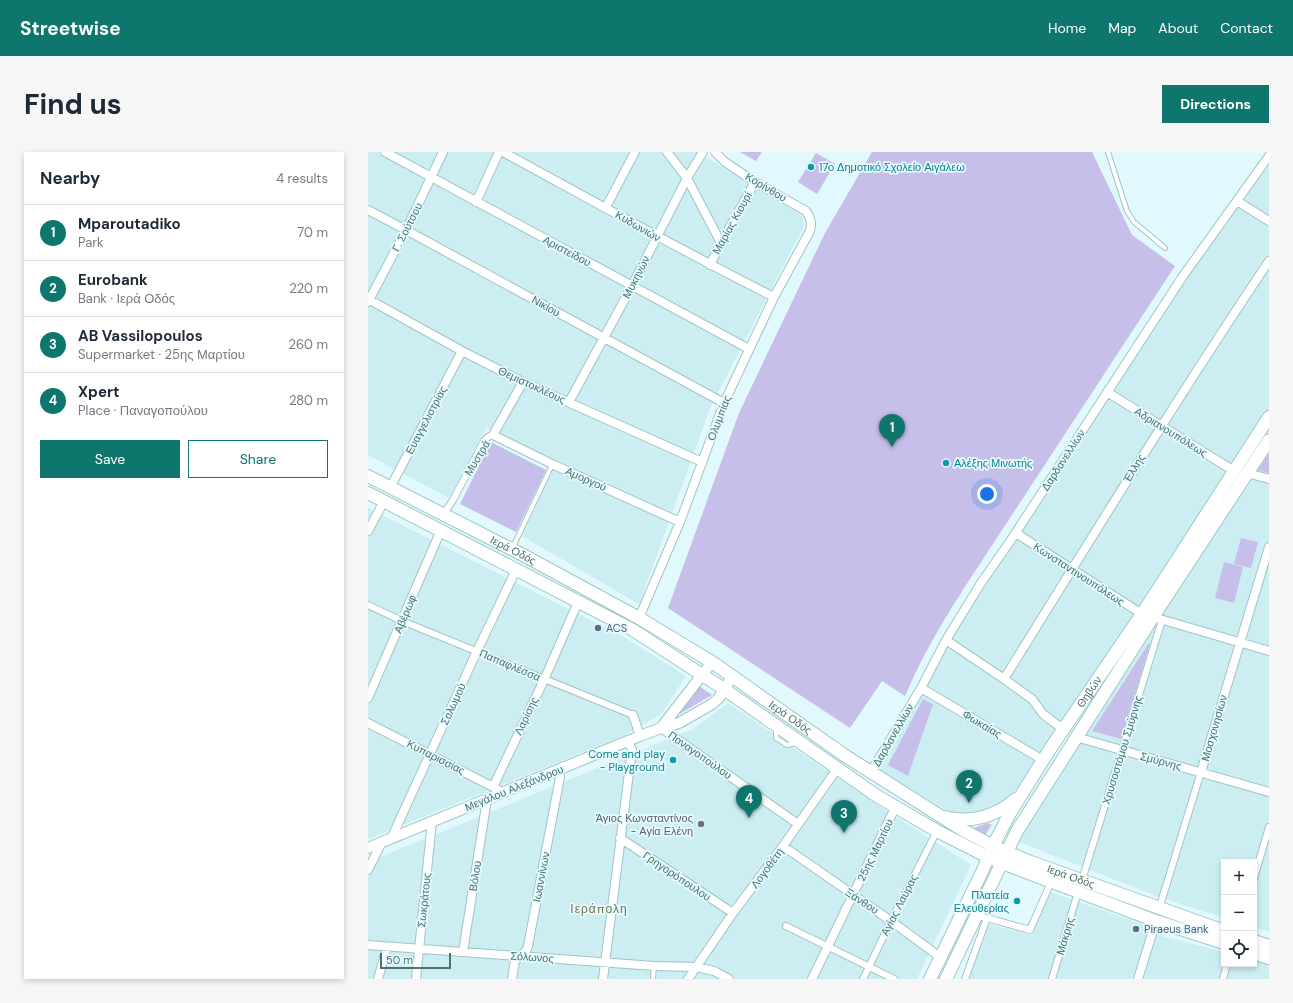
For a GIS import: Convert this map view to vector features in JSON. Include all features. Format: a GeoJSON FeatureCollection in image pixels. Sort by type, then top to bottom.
{"type":"FeatureCollection","features":[{"type":"Feature","properties":{"kind":"main road","name":"Θηβών"},"geometry":{"type":"LineString","coordinates":[[930,979],[1004,823],[1043,760],[1064,730],[1152,617],[1234,471],[1269,417]]}},
{"type":"Feature","properties":{"kind":"main road","name":"Θηβών"},"geometry":{"type":"LineString","coordinates":[[946,979],[982,917],[1001,863],[1017,831],[1152,617],[1269,440]]}},
{"type":"Feature","properties":{"kind":"main road","name":"Ιερά Οδός"},"geometry":{"type":"LineString","coordinates":[[368,476],[512,550],[639,618],[712,662],[844,755],[961,829],[990,851],[1001,863],[1156,921],[1221,942]]}},
{"type":"Feature","properties":{"kind":"main road","name":"Ιερά Οδός"},"geometry":{"type":"LineString","coordinates":[[368,493],[633,630],[724,689],[895,808],[937,831],[990,851],[1007,851],[1028,861],[1221,930]]}},
{"type":"Feature","properties":{"kind":"main road"},"geometry":{"type":"LineString","coordinates":[[941,816],[954,819],[971,819],[988,816],[1000,811],[1019,797],[1029,783]]}},
{"type":"Feature","properties":{"kind":"main road"},"geometry":{"type":"LineString","coordinates":[[1257,942],[1269,946]]}},
{"type":"Feature","properties":{"kind":"main road"},"geometry":{"type":"LineString","coordinates":[[1257,954],[1269,958]]}},
{"type":"Feature","properties":{"kind":"street","name":"Αριστείδου"},"geometry":{"type":"LineString","coordinates":[[385,152],[749,349]]}},
{"type":"Feature","properties":{"kind":"street","name":"Γ. Σούτσου"},"geometry":{"type":"LineString","coordinates":[[368,300],[406,230],[443,152]]}},
{"type":"Feature","properties":{"kind":"street"},"geometry":{"type":"LineString","coordinates":[[476,202],[499,152]]}},
{"type":"Feature","properties":{"kind":"street","name":"Κυδωνιών"},"geometry":{"type":"LineString","coordinates":[[503,152],[710,265],[774,297]]}},
{"type":"Feature","properties":{"kind":"street"},"geometry":{"type":"LineString","coordinates":[[606,207],[635,152]]}},
{"type":"Feature","properties":{"kind":"street"},"geometry":{"type":"LineString","coordinates":[[667,152],[687,178],[721,243]]}},
{"type":"Feature","properties":{"kind":"street","name":"Μυκηνών"},"geometry":{"type":"LineString","coordinates":[[569,402],[632,286],[656,236],[687,178],[703,152]]}},
{"type":"Feature","properties":{"kind":"street","name":"Κορίνθου"},"geometry":{"type":"LineString","coordinates":[[715,152],[725,162],[755,182],[806,211],[810,216],[811,225]]}},
{"type":"Feature","properties":{"kind":"street","name":"Δαρδανελλίων"},"geometry":{"type":"LineString","coordinates":[[871,772],[921,688],[946,640],[981,583],[1016,533],[1183,276],[1269,156]]}},
{"type":"Feature","properties":{"kind":"street","name":"Μαρίας Κιουρί"},"geometry":{"type":"LineString","coordinates":[[710,265],[755,182]]}},
{"type":"Feature","properties":{"kind":"street"},"geometry":{"type":"LineString","coordinates":[[1237,201],[1269,221]]}},
{"type":"Feature","properties":{"kind":"street","name":"Νικίου"},"geometry":{"type":"LineString","coordinates":[[368,210],[724,403]]}},
{"type":"Feature","properties":{"kind":"street","name":"Ολυμπίας"},"geometry":{"type":"LineString","coordinates":[[639,618],[680,522],[724,403],[774,297],[810,231],[811,225]]}},
{"type":"Feature","properties":{"kind":"street","name":"Έλλης"},"geometry":{"type":"LineString","coordinates":[[1004,678],[1160,426],[1269,261]]}},
{"type":"Feature","properties":{"kind":"street","name":"Θεμιστοκλέους"},"geometry":{"type":"LineString","coordinates":[[368,300],[523,382],[702,462]]}},
{"type":"Feature","properties":{"kind":"street","name":"Ευαγγελιστρίας"},"geometry":{"type":"LineString","coordinates":[[390,488],[462,351]]}},
{"type":"Feature","properties":{"kind":"street","name":"Μυστρά"},"geometry":{"type":"LineString","coordinates":[[443,514],[453,500],[484,441],[493,435],[523,382]]}},
{"type":"Feature","properties":{"kind":"street","name":"Αδριανουπόλεως"},"geometry":{"type":"LineString","coordinates":[[1107,392],[1234,471]]}},
{"type":"Feature","properties":{"kind":"street","name":"Αμοργού"},"geometry":{"type":"LineString","coordinates":[[493,435],[552,464],[680,522]]}},
{"type":"Feature","properties":{"kind":"street"},"geometry":{"type":"LineString","coordinates":[[1247,473],[1269,479]]}},
{"type":"Feature","properties":{"kind":"street"},"geometry":{"type":"LineString","coordinates":[[368,531],[384,501]]}},
{"type":"Feature","properties":{"kind":"street","name":"Αβέρωφ"},"geometry":{"type":"LineString","coordinates":[[368,698],[441,530]]}},
{"type":"Feature","properties":{"kind":"street","name":"Κωνσταντινουπόλεως"},"geometry":{"type":"LineString","coordinates":[[1016,533],[1072,569],[1152,617],[1269,651]]}},
{"type":"Feature","properties":{"kind":"street","name":"Μοσχονησίων"},"geometry":{"type":"LineString","coordinates":[[1159,909],[1269,546]]}},
{"type":"Feature","properties":{"kind":"street","name":"Σολωμού"},"geometry":{"type":"LineString","coordinates":[[368,870],[386,840],[429,754],[516,570]]}},
{"type":"Feature","properties":{"kind":"street","name":"Λαρίσης"},"geometry":{"type":"LineString","coordinates":[[493,786],[544,680],[578,602]]}},
{"type":"Feature","properties":{"kind":"street","name":"Παπαφλέσσα"},"geometry":{"type":"LineString","coordinates":[[368,605],[402,621],[544,680],[633,715],[640,736]]}},
{"type":"Feature","properties":{"kind":"street","name":"Χρυσοστόμου Σμύρνης"},"geometry":{"type":"LineString","coordinates":[[1082,880],[1122,751],[1152,617]]}},
{"type":"Feature","properties":{"kind":"street"},"geometry":{"type":"LineString","coordinates":[[946,640],[1004,678],[1032,699],[1043,714],[1064,730]]}},
{"type":"Feature","properties":{"kind":"street"},"geometry":{"type":"LineString","coordinates":[[661,728],[712,662]]}},
{"type":"Feature","properties":{"kind":"street","name":"Μεγάλου Αλεξάνδρου"},"geometry":{"type":"LineString","coordinates":[[368,848],[627,741],[679,723],[716,700],[732,677]]}},
{"type":"Feature","properties":{"kind":"street","name":"Φωκαίας"},"geometry":{"type":"LineString","coordinates":[[921,688],[1043,760]]}},
{"type":"Feature","properties":{"kind":"street","name":"Κυπαρισσίας"},"geometry":{"type":"LineString","coordinates":[[368,723],[504,792]]}},
{"type":"Feature","properties":{"kind":"street","name":"Παναγοπούλου"},"geometry":{"type":"LineString","coordinates":[[661,728],[798,824]]}},
{"type":"Feature","properties":{"kind":"street","name":"Σμύρνης"},"geometry":{"type":"LineString","coordinates":[[1076,737],[1269,792]]}},
{"type":"Feature","properties":{"kind":"street"},"geometry":{"type":"LineString","coordinates":[[603,979],[632,749],[627,741]]}},
{"type":"Feature","properties":{"kind":"street","name":"Λογοθέτη"},"geometry":{"type":"LineString","coordinates":[[688,979],[733,913],[783,846],[837,769]]}},
{"type":"Feature","properties":{"kind":"street","name":"Ιωαννίνων"},"geometry":{"type":"LineString","coordinates":[[512,979],[515,961],[526,951],[529,938],[560,777],[558,770]]}},
{"type":"Feature","properties":{"kind":"street","name":"Βόλου"},"geometry":{"type":"LineString","coordinates":[[463,952],[487,799]]}},
{"type":"Feature","properties":{"kind":"street","name":"25ης Μαρτίου"},"geometry":{"type":"LineString","coordinates":[[812,979],[895,808]]}},
{"type":"Feature","properties":{"kind":"street","name":"Σωκράτους"},"geometry":{"type":"LineString","coordinates":[[416,979],[432,822]]}},
{"type":"Feature","properties":{"kind":"street"},"geometry":{"type":"LineString","coordinates":[[1257,868],[1269,827]]}},
{"type":"Feature","properties":{"kind":"street","name":"Αγίας Λαύρας"},"geometry":{"type":"LineString","coordinates":[[863,979],[891,920],[937,831]]}},
{"type":"Feature","properties":{"kind":"street","name":"Γρηγορόπουλου"},"geometry":{"type":"LineString","coordinates":[[620,838],[733,913]]}},
{"type":"Feature","properties":{"kind":"street","name":"Ξάνθου"},"geometry":{"type":"LineString","coordinates":[[783,846],[891,920],[940,957]]}},
{"type":"Feature","properties":{"kind":"street"},"geometry":{"type":"LineString","coordinates":[[965,979],[982,917],[1030,930],[1051,882]]}},
{"type":"Feature","properties":{"kind":"street","name":"Μάκρης"},"geometry":{"type":"LineString","coordinates":[[1052,979],[1078,892]]}},
{"type":"Feature","properties":{"kind":"street"},"geometry":{"type":"LineString","coordinates":[[1138,979],[1156,921]]}},
{"type":"Feature","properties":{"kind":"street"},"geometry":{"type":"LineString","coordinates":[[786,926],[894,979]]}},
{"type":"Feature","properties":{"kind":"street","name":"Σόλωνος"},"geometry":{"type":"LineString","coordinates":[[368,945],[654,966],[697,967],[714,971],[729,979]]}},
{"type":"Feature","properties":{"kind":"street"},"geometry":{"type":"LineString","coordinates":[[378,979],[387,947]]}},
{"type":"Feature","properties":{"kind":"street"},"geometry":{"type":"LineString","coordinates":[[1223,979],[1226,967]]}},
{"type":"Feature","properties":{"kind":"lane"},"geometry":{"type":"LineString","coordinates":[[1108,152],[1127,211],[1134,222],[1166,248]]}},
{"type":"Feature","properties":{"kind":"lane"},"geometry":{"type":"LineString","coordinates":[[512,550],[552,464]]}},
{"type":"Feature","properties":{"kind":"lane"},"geometry":{"type":"LineString","coordinates":[[653,979],[654,966]]}},
{"type":"Feature","properties":{"kind":"shaded area"},"geometry":{"type":"Polygon","coordinates":[[[368,152],[704,152],[704,156],[802,215],[804,226],[711,406],[639,604],[522,536],[557,461],[486,428],[449,498],[368,455],[368,152]]]}},
{"type":"Feature","properties":{"kind":"shaded area"},"geometry":{"type":"Polygon","coordinates":[[[740,152],[762,152],[756,161],[740,152]]]}},
{"type":"Feature","properties":{"kind":"shaded area"},"geometry":{"type":"Polygon","coordinates":[[[872,152],[1092,152],[1132,235],[1175,266],[959,596],[926,652],[905,696],[882,681],[850,728],[668,608],[739,413],[825,233],[872,152]]]}},
{"type":"Feature","properties":{"kind":"shaded area"},"geometry":{"type":"Polygon","coordinates":[[[816,153],[835,164],[817,194],[798,182],[816,153]]]}},
{"type":"Feature","properties":{"kind":"shaded area"},"geometry":{"type":"Polygon","coordinates":[[[1269,161],[1269,409],[1143,604],[1017,789],[1001,802],[984,810],[953,814],[880,770],[952,638],[988,581],[1185,280],[1269,161]]]}},
{"type":"Feature","properties":{"kind":"shaded area"},"geometry":{"type":"Polygon","coordinates":[[[491,442],[546,470],[516,532],[460,504],[491,442]]]}},
{"type":"Feature","properties":{"kind":"shaded area"},"geometry":{"type":"Polygon","coordinates":[[[1269,450],[1269,932],[1257,928],[1257,859],[1221,859],[1221,917],[1156,896],[1017,841],[1093,719],[1269,450]]]}},
{"type":"Feature","properties":{"kind":"shaded area"},"geometry":{"type":"Polygon","coordinates":[[[1269,453],[1269,473],[1258,470],[1269,453]]]}},
{"type":"Feature","properties":{"kind":"shaded area"},"geometry":{"type":"Polygon","coordinates":[[[368,508],[624,637],[686,676],[661,714],[623,736],[368,839],[368,508]]]}},
{"type":"Feature","properties":{"kind":"shaded area"},"geometry":{"type":"Polygon","coordinates":[[[1241,538],[1258,542],[1251,568],[1234,564],[1241,538]]]}},
{"type":"Feature","properties":{"kind":"shaded area"},"geometry":{"type":"Polygon","coordinates":[[[1224,562],[1243,567],[1234,603],[1215,598],[1224,562]]]}},
{"type":"Feature","properties":{"kind":"shaded area"},"geometry":{"type":"Polygon","coordinates":[[[1149,643],[1150,644],[1121,739],[1092,731],[1149,643]]]}},
{"type":"Feature","properties":{"kind":"shaded area"},"geometry":{"type":"Polygon","coordinates":[[[699,686],[712,695],[676,716],[699,686]]]}},
{"type":"Feature","properties":{"kind":"shaded area"},"geometry":{"type":"Polygon","coordinates":[[[923,699],[933,704],[908,776],[888,765],[923,699]]]}},
{"type":"Feature","properties":{"kind":"shaded area"},"geometry":{"type":"Polygon","coordinates":[[[728,703],[885,810],[971,865],[917,979],[368,979],[368,862],[693,729],[728,703]]]}},
{"type":"Feature","properties":{"kind":"shaded area"},"geometry":{"type":"Polygon","coordinates":[[[988,823],[992,825],[984,836],[971,829],[988,823]]]}},
{"type":"Feature","properties":{"kind":"shaded area"},"geometry":{"type":"Polygon","coordinates":[[[1050,892],[1145,925],[1158,935],[1221,951],[1221,967],[1257,967],[1257,961],[1269,964],[1269,979],[968,979],[989,924],[1032,935],[1050,892]]]}},
{"type":"Feature","properties":{"kind":"place","name":"17o Δημοτικό Σχολείο Αιγάλεω"},"geometry":{"type":"Point","coordinates":[811,167]}},
{"type":"Feature","properties":{"kind":"place","name":"Mparoutadiko"},"geometry":{"type":"Point","coordinates":[892,447]}},
{"type":"Feature","properties":{"kind":"place","name":"Αλέξης Μινωτής"},"geometry":{"type":"Point","coordinates":[946,463]}},
{"type":"Feature","properties":{"kind":"place","name":"ACS"},"geometry":{"type":"Point","coordinates":[598,628]}},
{"type":"Feature","properties":{"kind":"place","name":"Come and play - Playground"},"geometry":{"type":"Point","coordinates":[673,760]}},
{"type":"Feature","properties":{"kind":"place","name":"Eurobank"},"geometry":{"type":"Point","coordinates":[969,803]}},
{"type":"Feature","properties":{"kind":"place","name":"Xpert"},"geometry":{"type":"Point","coordinates":[749,818]}},
{"type":"Feature","properties":{"kind":"place","name":"Άγιος Κωνσταντίνος - Αγία Ελένη"},"geometry":{"type":"Point","coordinates":[701,824]}},
{"type":"Feature","properties":{"kind":"place","name":"AB Vassilopoulos"},"geometry":{"type":"Point","coordinates":[844,833]}},
{"type":"Feature","properties":{"kind":"place","name":"Πλατεία Ελευθερίας"},"geometry":{"type":"Point","coordinates":[1017,901]}},
{"type":"Feature","properties":{"kind":"place","name":"Piraeus Bank"},"geometry":{"type":"Point","coordinates":[1136,929]}},
{"type":"Feature","properties":{"kind":"district","name":"Ιεράπολη"},"geometry":{"type":"Point","coordinates":[599,909]}}]}
